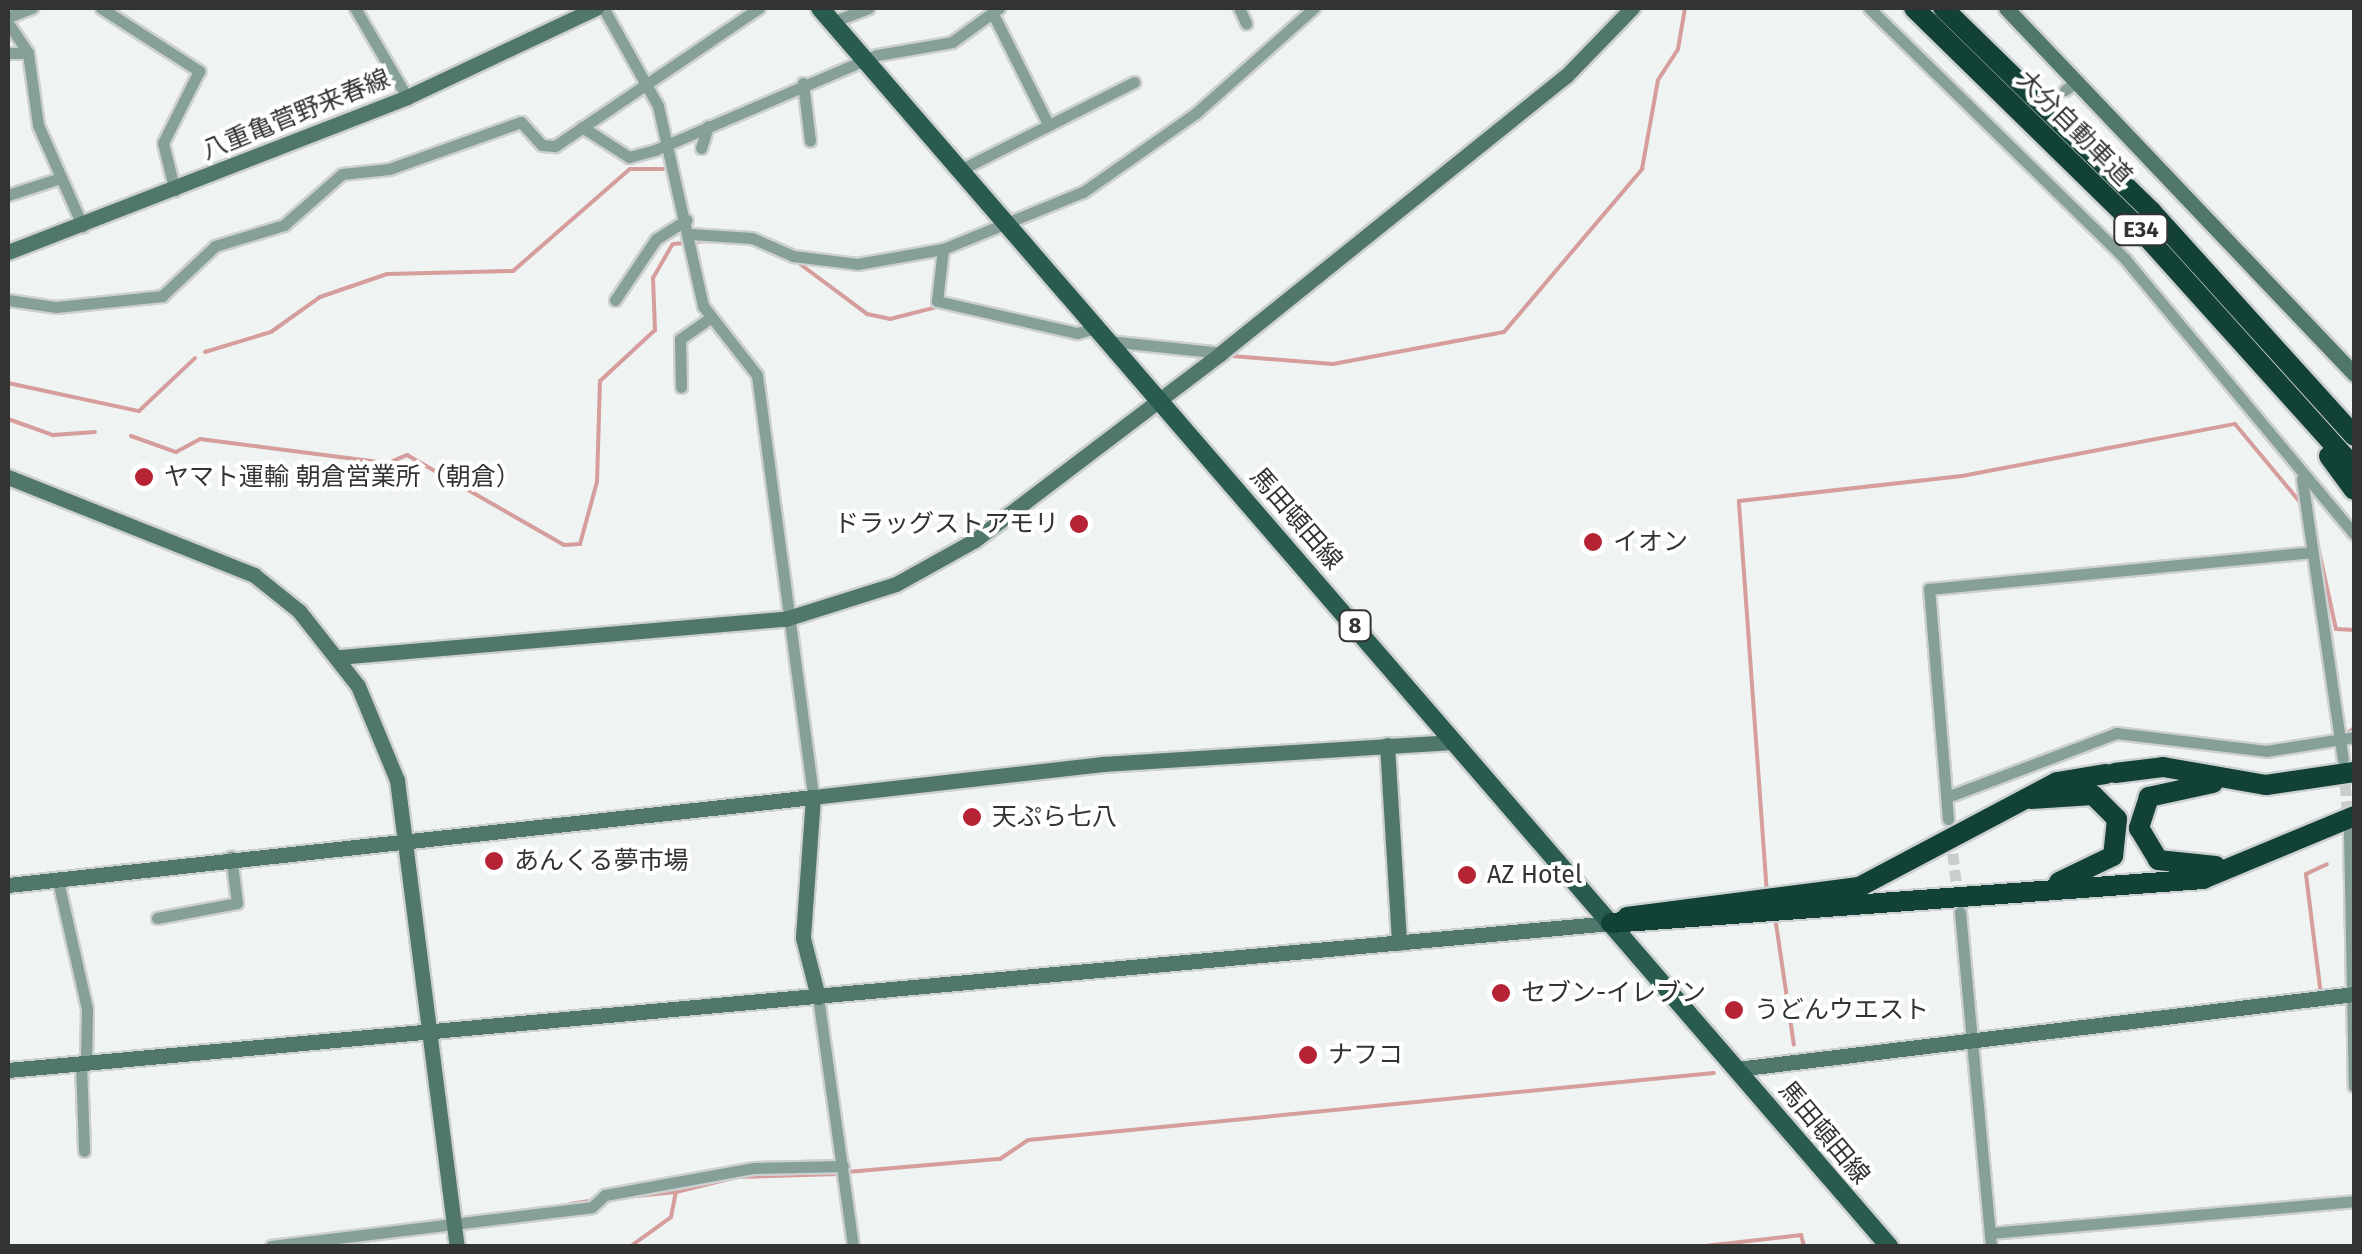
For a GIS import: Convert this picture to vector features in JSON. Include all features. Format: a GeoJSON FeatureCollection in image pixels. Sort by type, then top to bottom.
{"type":"FeatureCollection","features":[{"type":"Feature","properties":{"kind":"highway","name":"大分自動車道"},"geometry":{"type":"LineString","coordinates":[[1914,8],[2137,226],[2354,467]]}},
{"type":"Feature","properties":{"kind":"highway","name":"大分自動車道"},"geometry":{"type":"LineString","coordinates":[[1942,8],[2164,225],[2354,436]]}},
{"type":"Feature","properties":{"kind":"highway"},"geometry":{"type":"LineString","coordinates":[[2137,226],[2354,490]]}},
{"type":"Feature","properties":{"kind":"highway"},"geometry":{"type":"LineString","coordinates":[[2238,865],[2158,860],[2139,828],[2149,796],[2349,766]]}},
{"type":"Feature","properties":{"kind":"highway"},"geometry":{"type":"LineString","coordinates":[[1611,924],[1642,911],[1859,887],[2019,800],[2110,773],[2164,767],[2229,781]]}},
{"type":"Feature","properties":{"kind":"highway"},"geometry":{"type":"LineString","coordinates":[[2019,800],[2093,795],[2118,819],[2113,856],[2036,890]]}},
{"type":"Feature","properties":{"kind":"highway"},"geometry":{"type":"LineString","coordinates":[[1611,924],[2202,879],[2352,824]]}},
{"type":"Feature","properties":{"kind":"main road","name":"馬田頓田線"},"geometry":{"type":"LineString","coordinates":[[826,14],[1888,1246]]}},
{"type":"Feature","properties":{"kind":"street"},"geometry":{"type":"LineString","coordinates":[[32,8],[8,20],[28,54],[38,125],[83,228]]}},
{"type":"Feature","properties":{"kind":"street"},"geometry":{"type":"LineString","coordinates":[[101,8],[199,71],[163,144],[175,191]]}},
{"type":"Feature","properties":{"kind":"street"},"geometry":{"type":"LineString","coordinates":[[355,8],[407,97]]}},
{"type":"Feature","properties":{"kind":"street"},"geometry":{"type":"LineString","coordinates":[[8,300],[56,307],[162,296],[215,246],[284,224],[342,174],[389,169],[521,122],[546,148],[582,128],[645,77],[758,8]]}},
{"type":"Feature","properties":{"kind":"street"},"geometry":{"type":"LineString","coordinates":[[826,14],[868,8]]}},
{"type":"Feature","properties":{"kind":"street"},"geometry":{"type":"LineString","coordinates":[[1240,8],[1246,23]]}},
{"type":"Feature","properties":{"kind":"street"},"geometry":{"type":"LineString","coordinates":[[692,238],[752,238],[794,256],[857,264],[943,249],[1002,218],[1084,192],[1196,113],[1314,8]]}},
{"type":"Feature","properties":{"kind":"street"},"geometry":{"type":"LineString","coordinates":[[339,656],[786,618],[939,562],[1156,396],[1222,353],[1566,76],[1632,8]]}},
{"type":"Feature","properties":{"kind":"street"},"geometry":{"type":"LineString","coordinates":[[1869,8],[1989,116],[2204,344],[2301,493],[2354,534]]}},
{"type":"Feature","properties":{"kind":"street"},"geometry":{"type":"LineString","coordinates":[[2006,8],[2072,85],[2354,374]]}},
{"type":"Feature","properties":{"kind":"street"},"geometry":{"type":"LineString","coordinates":[[600,10],[645,77],[692,238],[709,319],[757,375],[786,618],[813,797],[804,938],[818,997],[853,1246]]}},
{"type":"Feature","properties":{"kind":"street","name":"八重亀菅野来春線"},"geometry":{"type":"LineString","coordinates":[[8,252],[83,228],[407,97],[600,10]]}},
{"type":"Feature","properties":{"kind":"street"},"geometry":{"type":"LineString","coordinates":[[582,128],[629,157],[864,60],[952,42],[997,12],[1048,124]]}},
{"type":"Feature","properties":{"kind":"street"},"geometry":{"type":"LineString","coordinates":[[8,53],[28,54]]}},
{"type":"Feature","properties":{"kind":"street"},"geometry":{"type":"LineString","coordinates":[[960,170],[1134,82]]}},
{"type":"Feature","properties":{"kind":"street"},"geometry":{"type":"LineString","coordinates":[[803,84],[810,142]]}},
{"type":"Feature","properties":{"kind":"street"},"geometry":{"type":"LineString","coordinates":[[1989,116],[2004,111]]}},
{"type":"Feature","properties":{"kind":"street"},"geometry":{"type":"LineString","coordinates":[[702,148],[708,126]]}},
{"type":"Feature","properties":{"kind":"street"},"geometry":{"type":"LineString","coordinates":[[8,195],[60,178]]}},
{"type":"Feature","properties":{"kind":"street"},"geometry":{"type":"LineString","coordinates":[[615,300],[656,238],[687,220]]}},
{"type":"Feature","properties":{"kind":"street"},"geometry":{"type":"LineString","coordinates":[[943,249],[937,302],[1077,333],[1222,353]]}},
{"type":"Feature","properties":{"kind":"street"},"geometry":{"type":"LineString","coordinates":[[681,387],[680,339],[709,319]]}},
{"type":"Feature","properties":{"kind":"street"},"geometry":{"type":"LineString","coordinates":[[8,477],[214,552],[271,588],[339,656],[384,740],[406,838],[457,1246]]}},
{"type":"Feature","properties":{"kind":"street"},"geometry":{"type":"LineString","coordinates":[[2301,493],[2349,740],[2349,766]]}},
{"type":"Feature","properties":{"kind":"street"},"geometry":{"type":"LineString","coordinates":[[1948,819],[1929,589],[2310,552]]}},
{"type":"Feature","properties":{"kind":"street"},"geometry":{"type":"LineString","coordinates":[[1947,797],[2116,733],[2266,751],[2349,740]]}},
{"type":"Feature","properties":{"kind":"street"},"geometry":{"type":"LineString","coordinates":[[8,885],[58,882],[230,856],[813,797],[1453,742]]}},
{"type":"Feature","properties":{"kind":"street"},"geometry":{"type":"LineString","coordinates":[[1388,745],[1399,944]]}},
{"type":"Feature","properties":{"kind":"street"},"geometry":{"type":"LineString","coordinates":[[2352,824],[2354,1086]]}},
{"type":"Feature","properties":{"kind":"street"},"geometry":{"type":"LineString","coordinates":[[157,918],[237,903],[230,856]]}},
{"type":"Feature","properties":{"kind":"street"},"geometry":{"type":"LineString","coordinates":[[58,882],[87,1009],[84,1150]]}},
{"type":"Feature","properties":{"kind":"street"},"geometry":{"type":"LineString","coordinates":[[1960,912],[1991,1246]]}},
{"type":"Feature","properties":{"kind":"street"},"geometry":{"type":"LineString","coordinates":[[8,1070],[1611,924]]}},
{"type":"Feature","properties":{"kind":"street"},"geometry":{"type":"LineString","coordinates":[[1738,1069],[1974,1035],[2351,994]]}},
{"type":"Feature","properties":{"kind":"street"},"geometry":{"type":"LineString","coordinates":[[271,1246],[592,1207],[605,1195],[753,1168],[844,1171]]}},
{"type":"Feature","properties":{"kind":"street"},"geometry":{"type":"LineString","coordinates":[[1990,1232],[2354,1201]]}},
{"type":"Feature","properties":{"kind":"waterway"},"geometry":{"type":"LineString","coordinates":[[1232,356],[1333,364],[1504,332],[1642,169],[1658,80],[1678,49],[1685,8]]}},
{"type":"Feature","properties":{"kind":"waterway"},"geometry":{"type":"LineString","coordinates":[[205,352],[271,332],[320,297],[387,274],[513,271],[630,169],[663,169]]}},
{"type":"Feature","properties":{"kind":"waterway"},"geometry":{"type":"LineString","coordinates":[[131,436],[176,452],[200,439],[388,463],[407,455],[564,545],[580,544],[597,482],[600,381],[655,330],[653,278],[673,244],[710,241]]}},
{"type":"Feature","properties":{"kind":"waterway"},"geometry":{"type":"LineString","coordinates":[[796,261],[867,314],[890,319],[941,306]]}},
{"type":"Feature","properties":{"kind":"waterway"},"geometry":{"type":"LineString","coordinates":[[8,383],[139,411],[195,358]]}},
{"type":"Feature","properties":{"kind":"waterway"},"geometry":{"type":"LineString","coordinates":[[8,419],[53,435],[95,432]]}},
{"type":"Feature","properties":{"kind":"waterway"},"geometry":{"type":"LineString","coordinates":[[1767,894],[1739,501],[1962,476],[2235,424],[2300,502]]}},
{"type":"Feature","properties":{"kind":"waterway"},"geometry":{"type":"LineString","coordinates":[[2317,542],[2336,629],[2354,630]]}},
{"type":"Feature","properties":{"kind":"waterway"},"geometry":{"type":"LineString","coordinates":[[2345,735],[2354,728]]}},
{"type":"Feature","properties":{"kind":"waterway"},"geometry":{"type":"LineString","coordinates":[[2321,995],[2306,874],[2327,864]]}},
{"type":"Feature","properties":{"kind":"waterway"},"geometry":{"type":"LineString","coordinates":[[1775,917],[1794,1045]]}},
{"type":"Feature","properties":{"kind":"waterway"},"geometry":{"type":"LineString","coordinates":[[847,1172],[1000,1159],[1028,1140],[1714,1073]]}},
{"type":"Feature","properties":{"kind":"waterway"},"geometry":{"type":"LineString","coordinates":[[631,1246],[671,1217],[676,1192],[737,1177],[838,1174]]}},
{"type":"Feature","properties":{"kind":"waterway"},"geometry":{"type":"LineString","coordinates":[[626,1197],[676,1192]]}},
{"type":"Feature","properties":{"kind":"waterway"},"geometry":{"type":"LineString","coordinates":[[570,1204],[588,1201]]}},
{"type":"Feature","properties":{"kind":"waterway"},"geometry":{"type":"LineString","coordinates":[[1705,1246],[1801,1235],[1804,1246]]}},
{"type":"Feature","properties":{"kind":"tunnel"},"geometry":{"type":"LineString","coordinates":[[2344,768],[2348,820]]}},
{"type":"Feature","properties":{"kind":"tunnel"},"geometry":{"type":"LineString","coordinates":[[1951,837],[1958,898]]}},
{"type":"Feature","properties":{"kind":"place","name":"ヤマト運輸 朝倉営業所（朝倉）"},"geometry":{"type":"Point","coordinates":[144,477]}},
{"type":"Feature","properties":{"kind":"place","name":"ドラッグストアモリ"},"geometry":{"type":"Point","coordinates":[1079,524]}},
{"type":"Feature","properties":{"kind":"place","name":"イオン"},"geometry":{"type":"Point","coordinates":[1593,542]}},
{"type":"Feature","properties":{"kind":"place","name":"天ぷら七八"},"geometry":{"type":"Point","coordinates":[972,817]}},
{"type":"Feature","properties":{"kind":"place","name":"あんくる夢市場"},"geometry":{"type":"Point","coordinates":[494,861]}},
{"type":"Feature","properties":{"kind":"place","name":"AZ Hotel"},"geometry":{"type":"Point","coordinates":[1467,875]}},
{"type":"Feature","properties":{"kind":"place","name":"セブン-イレブン"},"geometry":{"type":"Point","coordinates":[1501,993]}},
{"type":"Feature","properties":{"kind":"place","name":"うどんウエスト"},"geometry":{"type":"Point","coordinates":[1734,1010]}},
{"type":"Feature","properties":{"kind":"place","name":"ナフコ"},"geometry":{"type":"Point","coordinates":[1308,1055]}}]}
